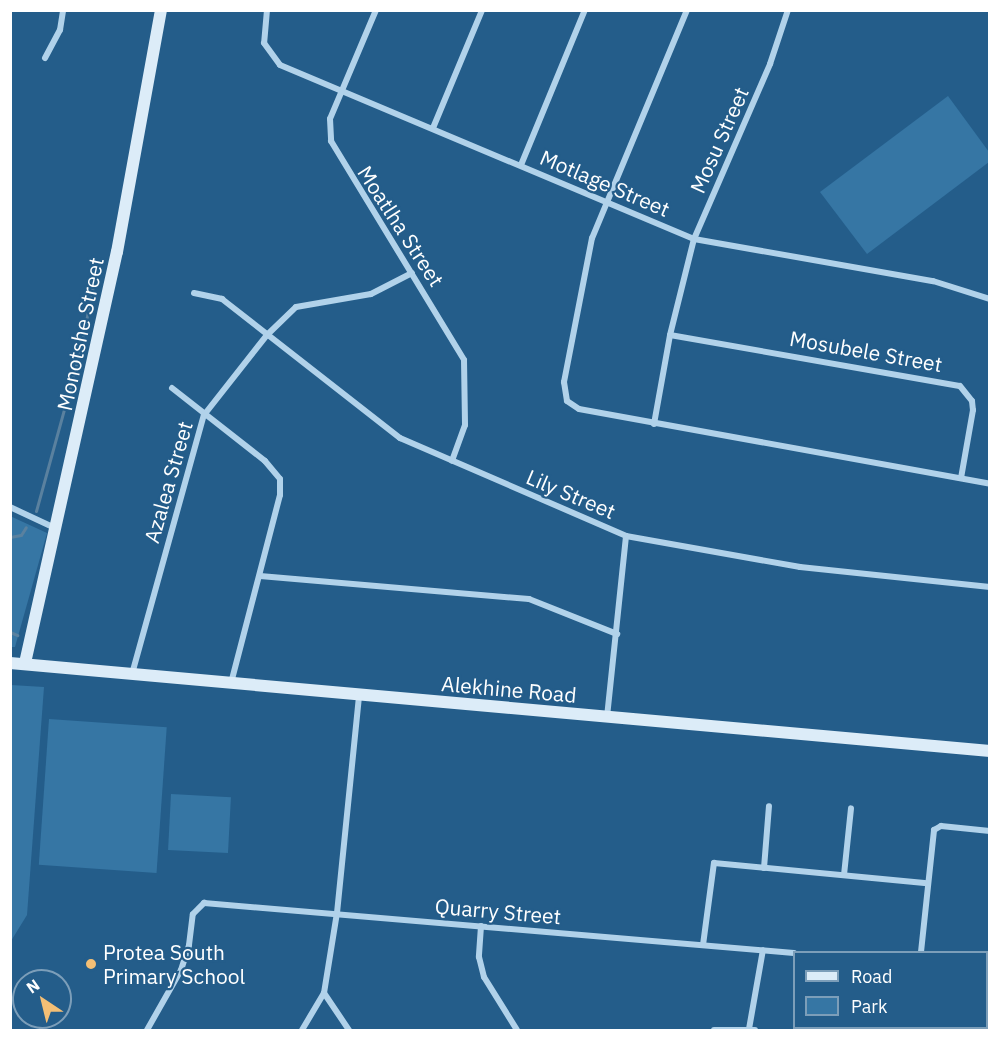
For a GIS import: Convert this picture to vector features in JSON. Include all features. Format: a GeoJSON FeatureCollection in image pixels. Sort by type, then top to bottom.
{"type":"FeatureCollection","features":[{"type":"Feature","properties":{"kind":"street"},"geometry":{"type":"LineString","coordinates":[[45,58],[60,30],[63,10]]}},
{"type":"Feature","properties":{"kind":"street","name":"Monotshe Street"},"geometry":{"type":"LineString","coordinates":[[25,663],[58,529],[143,125],[161,10]]}},
{"type":"Feature","properties":{"kind":"street","name":"Motlage Street"},"geometry":{"type":"LineString","coordinates":[[267,10],[264,43],[273,59],[342,90],[608,200],[694,239],[933,281],[990,299]]}},
{"type":"Feature","properties":{"kind":"street","name":"Moatlha Street"},"geometry":{"type":"LineString","coordinates":[[376,10],[330,119],[334,152],[412,273],[464,360],[467,379],[465,425],[452,461]]}},
{"type":"Feature","properties":{"kind":"street"},"geometry":{"type":"LineString","coordinates":[[433,128],[482,10]]}},
{"type":"Feature","properties":{"kind":"street"},"geometry":{"type":"LineString","coordinates":[[521,165],[585,10]]}},
{"type":"Feature","properties":{"kind":"street"},"geometry":{"type":"LineString","coordinates":[[687,10],[608,200],[585,264],[565,396],[579,409],[990,484]]}},
{"type":"Feature","properties":{"kind":"street","name":"Mosu Street"},"geometry":{"type":"LineString","coordinates":[[654,424],[670,335],[694,239],[770,64],[788,10]]}},
{"type":"Feature","properties":{"kind":"street","name":"Azalea Street"},"geometry":{"type":"LineString","coordinates":[[132,674],[204,414],[267,334],[296,307],[371,294],[412,273]]}},
{"type":"Feature","properties":{"kind":"street","name":"Lily Street"},"geometry":{"type":"LineString","coordinates":[[194,293],[222,299],[400,438],[626,536],[800,567],[990,588]]}},
{"type":"Feature","properties":{"kind":"street","name":"Mosubele Street"},"geometry":{"type":"LineString","coordinates":[[670,335],[960,386],[972,401],[973,410],[961,478]]}},
{"type":"Feature","properties":{"kind":"street"},"geometry":{"type":"LineString","coordinates":[[172,388],[265,461],[280,479],[280,495],[231,682]]}},
{"type":"Feature","properties":{"kind":"street"},"geometry":{"type":"LineString","coordinates":[[10,507],[58,529]]}},
{"type":"Feature","properties":{"kind":"street"},"geometry":{"type":"LineString","coordinates":[[606,718],[626,536]]}},
{"type":"Feature","properties":{"kind":"street"},"geometry":{"type":"LineString","coordinates":[[260,576],[529,599],[617,634]]}},
{"type":"Feature","properties":{"kind":"street","name":"Alekhine Road"},"geometry":{"type":"LineString","coordinates":[[10,663],[990,751]]}},
{"type":"Feature","properties":{"kind":"street"},"geometry":{"type":"LineString","coordinates":[[302,1030],[324,993],[337,913],[359,695]]}},
{"type":"Feature","properties":{"kind":"street"},"geometry":{"type":"LineString","coordinates":[[764,868],[770,806]]}},
{"type":"Feature","properties":{"kind":"street"},"geometry":{"type":"LineString","coordinates":[[844,875],[851,808]]}},
{"type":"Feature","properties":{"kind":"street"},"geometry":{"type":"LineString","coordinates":[[921,951],[934,830],[941,826],[990,831]]}},
{"type":"Feature","properties":{"kind":"street"},"geometry":{"type":"LineString","coordinates":[[703,945],[712,865],[927,883]]}},
{"type":"Feature","properties":{"kind":"street","name":"Quarry Street"},"geometry":{"type":"LineString","coordinates":[[147,1030],[186,957],[193,914],[199,905],[211,903],[793,953]]}},
{"type":"Feature","properties":{"kind":"street"},"geometry":{"type":"LineString","coordinates":[[481,926],[479,957],[484,976],[517,1030]]}},
{"type":"Feature","properties":{"kind":"street"},"geometry":{"type":"LineString","coordinates":[[714,1030],[752,1030],[763,950]]}},
{"type":"Feature","properties":{"kind":"street"},"geometry":{"type":"LineString","coordinates":[[324,993],[349,1030]]}},
{"type":"Feature","properties":{"kind":"green space"},"geometry":{"type":"Polygon","coordinates":[[[948,96],[989,152],[989,162],[867,254],[820,192],[948,96]]]}},
{"type":"Feature","properties":{"kind":"green space"},"geometry":{"type":"Polygon","coordinates":[[[10,516],[47,533],[15,647],[10,647],[10,516]]]}},
{"type":"Feature","properties":{"kind":"green space"},"geometry":{"type":"Polygon","coordinates":[[[11,685],[44,687],[27,915],[11,941],[11,685]]]}},
{"type":"Feature","properties":{"kind":"green space"},"geometry":{"type":"Polygon","coordinates":[[[49,719],[167,727],[157,873],[39,865],[49,719]]]}},
{"type":"Feature","properties":{"kind":"green space"},"geometry":{"type":"Polygon","coordinates":[[[171,794],[231,797],[228,853],[168,850],[171,794]]]}},
{"type":"Feature","properties":{"kind":"waterway"},"geometry":{"type":"LineString","coordinates":[[36,511],[80,351],[97,266]]}},
{"type":"Feature","properties":{"kind":"waterway"},"geometry":{"type":"LineString","coordinates":[[10,537],[21,535],[26,527]]}},
{"type":"Feature","properties":{"kind":"waterway"},"geometry":{"type":"LineString","coordinates":[[10,632],[17,635]]}},
{"type":"Feature","properties":{"kind":"place","name":"Protea South Primary School"},"geometry":{"type":"Point","coordinates":[91,964]}}]}
